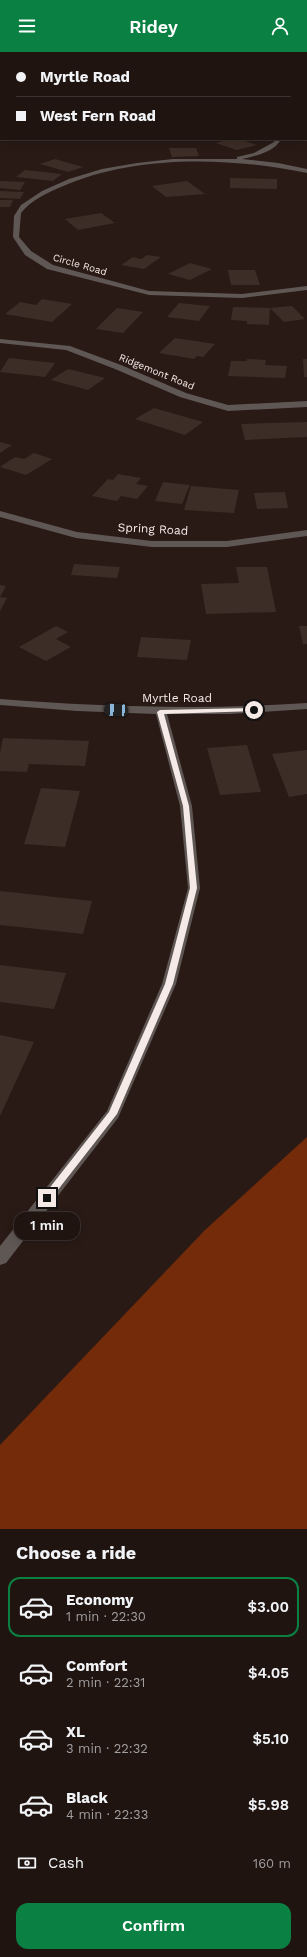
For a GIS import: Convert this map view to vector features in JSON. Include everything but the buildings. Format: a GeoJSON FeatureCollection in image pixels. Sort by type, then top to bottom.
{"type":"FeatureCollection","features":[{"type":"Feature","properties":{"kind":"street"},"geometry":{"type":"LineString","coordinates":[[228,161],[256,154],[276,143],[278,140]]}},
{"type":"Feature","properties":{"kind":"street","name":"Circle Road"},"geometry":{"type":"LineString","coordinates":[[307,171],[267,164],[192,160],[148,163],[109,169],[73,178],[58,184],[30,200],[17,214],[16,237],[28,253],[50,267],[149,293],[242,296],[307,288]]}},
{"type":"Feature","properties":{"kind":"street","name":"Ridgemont Road"},"geometry":{"type":"LineString","coordinates":[[0,341],[67,348],[118,367],[183,395],[228,408],[307,404]]}},
{"type":"Feature","properties":{"kind":"street","name":"Spring Road"},"geometry":{"type":"LineString","coordinates":[[0,514],[76,535],[152,544],[227,544],[307,533]]}},
{"type":"Feature","properties":{"kind":"street","name":"Myrtle Road"},"geometry":{"type":"LineString","coordinates":[[0,702],[56,707],[160,712],[269,709],[307,706]]}},
{"type":"Feature","properties":{"kind":"street"},"geometry":{"type":"LineString","coordinates":[[0,1258],[113,1114],[169,984],[194,888],[186,806],[160,712]]}},
{"type":"Feature","properties":{"kind":"shaded area"},"geometry":{"type":"Polygon","coordinates":[[[307,1137],[307,1529],[0,1529],[0,1445],[205,1230],[307,1137]]]}},
{"type":"Feature","properties":{"kind":"route"},"geometry":{"type":"LineString","coordinates":[[47,1198],[113,1114],[169,984],[194,888],[186,806],[160,712],[254,710]]}}]}
